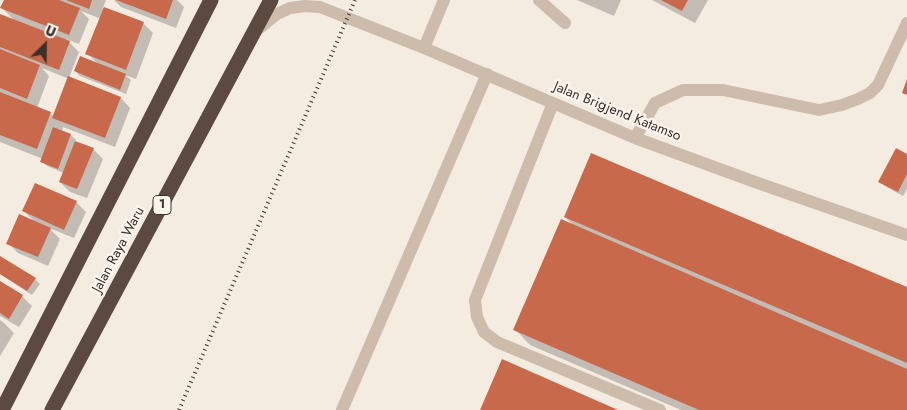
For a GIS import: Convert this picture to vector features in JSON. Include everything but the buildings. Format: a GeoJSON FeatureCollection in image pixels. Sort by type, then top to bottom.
{"type":"FeatureCollection","features":[{"type":"Feature","properties":{"kind":"highway"},"geometry":{"type":"LineString","coordinates":[[2,410],[211,0]]}},
{"type":"Feature","properties":{"kind":"highway","name":"Jalan Raya Waru"},"geometry":{"type":"LineString","coordinates":[[52,410],[271,0]]}},
{"type":"Feature","properties":{"kind":"street"},"geometry":{"type":"LineString","coordinates":[[424,48],[444,0]]}},
{"type":"Feature","properties":{"kind":"street"},"geometry":{"type":"LineString","coordinates":[[539,0],[565,23]]}},
{"type":"Feature","properties":{"kind":"street","name":"Jalan Brigjend Katamso"},"geometry":{"type":"LineString","coordinates":[[253,35],[265,22],[277,14],[290,8],[318,3],[635,138],[907,235]]}},
{"type":"Feature","properties":{"kind":"street"},"geometry":{"type":"LineString","coordinates":[[635,138],[656,103],[683,90],[723,90],[819,110],[858,99],[870,93],[878,85],[907,23]]}},
{"type":"Feature","properties":{"kind":"street"},"geometry":{"type":"LineString","coordinates":[[342,410],[487,74]]}},
{"type":"Feature","properties":{"kind":"street"},"geometry":{"type":"LineString","coordinates":[[553,103],[475,300],[477,317],[484,332],[496,342],[660,410]]}},
{"type":"Feature","properties":{"kind":"railway"},"geometry":{"type":"LineString","coordinates":[[179,410],[355,0]]}}]}
